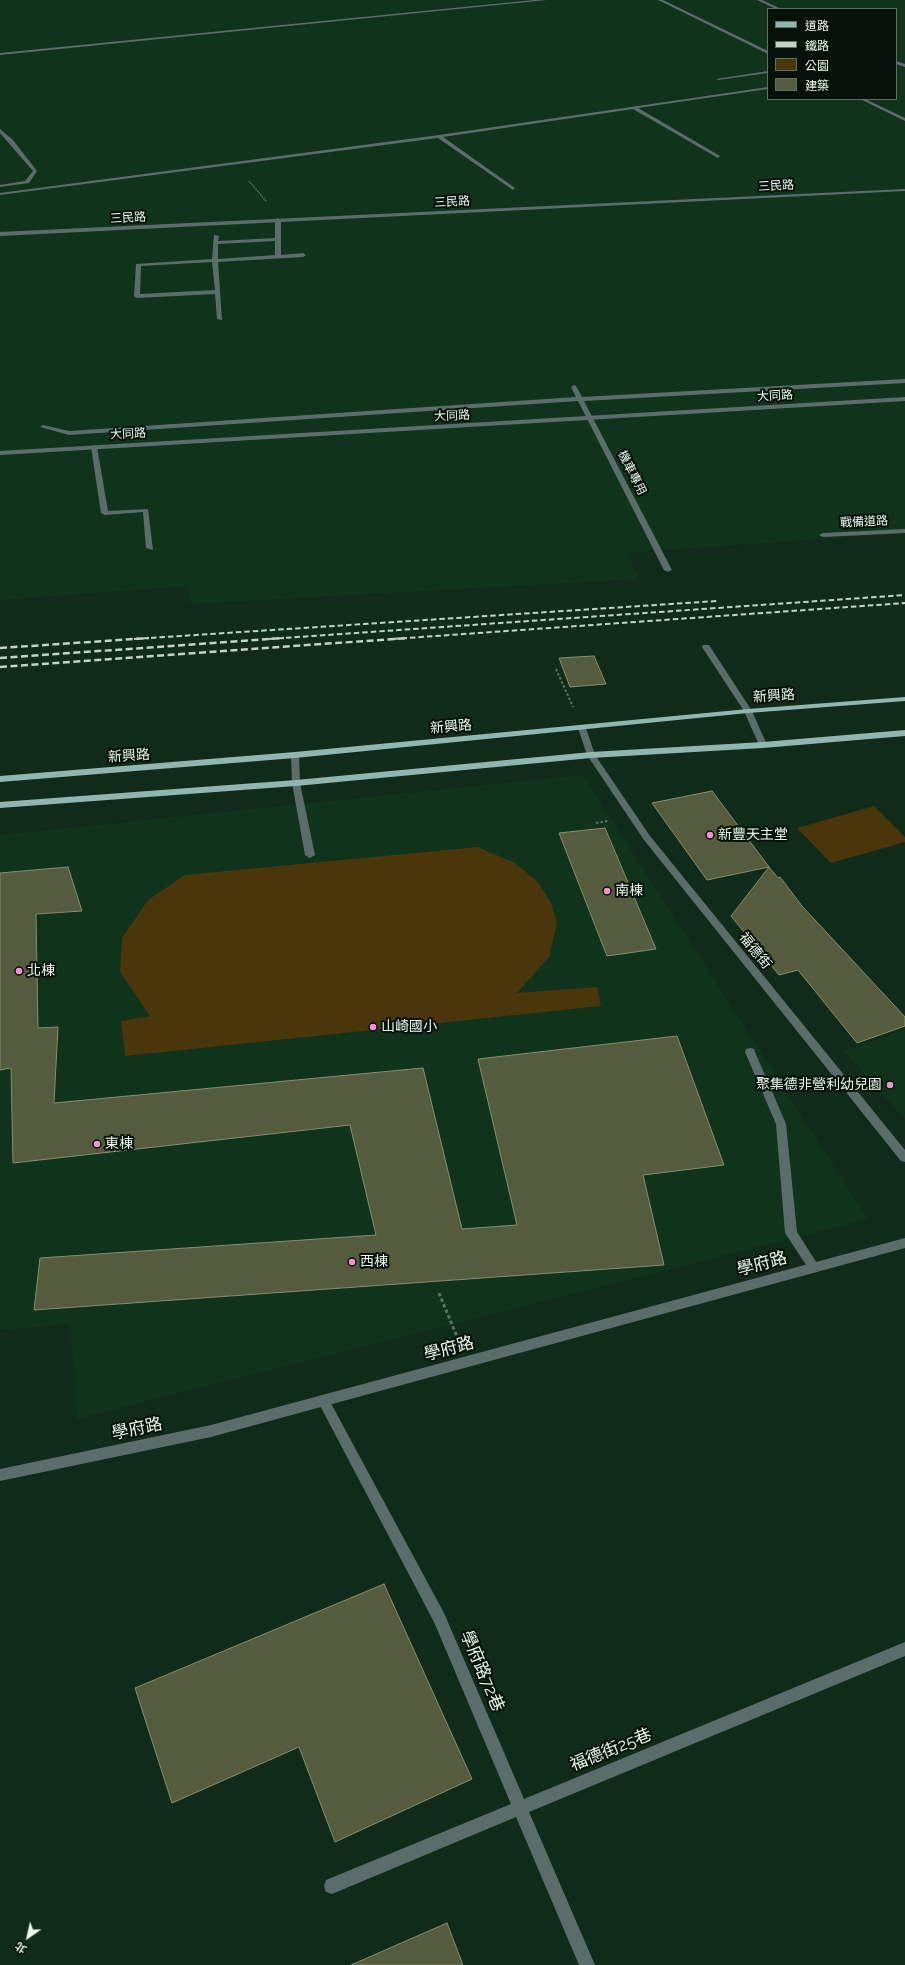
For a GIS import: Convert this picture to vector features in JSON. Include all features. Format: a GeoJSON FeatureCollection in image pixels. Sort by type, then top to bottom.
{"type":"FeatureCollection","features":[{"type":"Feature","properties":{"kind":"main road","name":"新興路"},"geometry":{"type":"LineString","coordinates":[[0,779],[295,755],[748,711],[905,699]]}},
{"type":"Feature","properties":{"kind":"main road"},"geometry":{"type":"LineString","coordinates":[[0,805],[296,783],[591,755],[763,745],[905,733]]}},
{"type":"Feature","properties":{"kind":"street"},"geometry":{"type":"LineString","coordinates":[[0,54],[545,0]]}},
{"type":"Feature","properties":{"kind":"street"},"geometry":{"type":"LineString","coordinates":[[660,0],[767,53]]}},
{"type":"Feature","properties":{"kind":"street"},"geometry":{"type":"LineString","coordinates":[[759,0],[777,8]]}},
{"type":"Feature","properties":{"kind":"street"},"geometry":{"type":"LineString","coordinates":[[718,79],[767,72]]}},
{"type":"Feature","properties":{"kind":"street"},"geometry":{"type":"LineString","coordinates":[[0,194],[439,136],[767,88]]}},
{"type":"Feature","properties":{"kind":"street"},"geometry":{"type":"LineString","coordinates":[[864,100],[905,120]]}},
{"type":"Feature","properties":{"kind":"street"},"geometry":{"type":"LineString","coordinates":[[634,108],[718,157]]}},
{"type":"Feature","properties":{"kind":"street"},"geometry":{"type":"LineString","coordinates":[[0,130],[11,141],[35,171],[27,182],[0,186]]}},
{"type":"Feature","properties":{"kind":"street"},"geometry":{"type":"LineString","coordinates":[[439,136],[513,190]]}},
{"type":"Feature","properties":{"kind":"street"},"geometry":{"type":"LineString","coordinates":[[6,142],[11,141]]}},
{"type":"Feature","properties":{"kind":"street","name":"三民路"},"geometry":{"type":"LineString","coordinates":[[0,234],[905,190]]}},
{"type":"Feature","properties":{"kind":"street"},"geometry":{"type":"LineString","coordinates":[[278,220],[278,256]]}},
{"type":"Feature","properties":{"kind":"street"},"geometry":{"type":"LineString","coordinates":[[216,236],[215,260],[220,319]]}},
{"type":"Feature","properties":{"kind":"street"},"geometry":{"type":"LineString","coordinates":[[216,243],[278,239]]}},
{"type":"Feature","properties":{"kind":"street"},"geometry":{"type":"LineString","coordinates":[[218,292],[137,296],[138,265],[303,255]]}},
{"type":"Feature","properties":{"kind":"street"},"geometry":{"type":"LineString","coordinates":[[43,427],[70,433],[580,399],[905,381]]}},
{"type":"Feature","properties":{"kind":"street","name":"機車專用"},"geometry":{"type":"LineString","coordinates":[[574,387],[668,570]]}},
{"type":"Feature","properties":{"kind":"street","name":"大同路"},"geometry":{"type":"LineString","coordinates":[[0,453],[591,419],[905,399]]}},
{"type":"Feature","properties":{"kind":"street"},"geometry":{"type":"LineString","coordinates":[[94,447],[105,513],[146,510],[150,548]]}},
{"type":"Feature","properties":{"kind":"street","name":"戰備道路"},"geometry":{"type":"LineString","coordinates":[[823,535],[905,531]]}},
{"type":"Feature","properties":{"kind":"street"},"geometry":{"type":"LineString","coordinates":[[706,647],[748,711],[763,745]]}},
{"type":"Feature","properties":{"kind":"street","name":"福德街"},"geometry":{"type":"LineString","coordinates":[[582,728],[591,755],[647,838],[905,1158]]}},
{"type":"Feature","properties":{"kind":"street"},"geometry":{"type":"LineString","coordinates":[[295,755],[296,783],[310,855]]}},
{"type":"Feature","properties":{"kind":"street"},"geometry":{"type":"LineString","coordinates":[[750,1052],[782,1124],[791,1233],[814,1268]]}},
{"type":"Feature","properties":{"kind":"street","name":"學府路"},"geometry":{"type":"LineString","coordinates":[[0,1475],[211,1431],[905,1243]]}},
{"type":"Feature","properties":{"kind":"street","name":"學府路72巷"},"geometry":{"type":"LineString","coordinates":[[323,1400],[439,1618],[587,1965]]}},
{"type":"Feature","properties":{"kind":"street","name":"福德街25巷"},"geometry":{"type":"LineString","coordinates":[[332,1886],[905,1649]]}},
{"type":"Feature","properties":{"kind":"path"},"geometry":{"type":"LineString","coordinates":[[232,163],[265,198],[278,220]]}},
{"type":"Feature","properties":{"kind":"path"},"geometry":{"type":"LineString","coordinates":[[556,669],[582,728]]}},
{"type":"Feature","properties":{"kind":"path"},"geometry":{"type":"LineString","coordinates":[[439,1293],[468,1361]]}},
{"type":"Feature","properties":{"kind":"shaded area"},"geometry":{"type":"Polygon","coordinates":[[[0,0],[905,0],[905,533],[627,553],[639,579],[190,604],[188,586],[0,600],[0,0]]]}},
{"type":"Feature","properties":{"kind":"shaded area","name":"山崎國小"},"geometry":{"type":"Polygon","coordinates":[[[583,775],[868,1219],[77,1419],[70,1324],[0,1330],[0,835],[583,775]]]}},
{"type":"Feature","properties":{"kind":"shaded area","name":"聚集德非營利幼兒園"},"geometry":{"type":"Polygon","coordinates":[[[905,1029],[905,1119],[844,1051],[905,1029]]]}},
{"type":"Feature","properties":{"kind":"green space"},"geometry":{"type":"Polygon","coordinates":[[[874,806],[905,837],[905,842],[831,863],[797,828],[874,806]]]}},
{"type":"Feature","properties":{"kind":"green space"},"geometry":{"type":"Polygon","coordinates":[[[478,847],[515,863],[538,882],[551,903],[557,923],[549,957],[517,993],[597,987],[601,1006],[125,1056],[121,1021],[150,1016],[120,972],[122,938],[148,900],[185,875],[478,847]]]}},
{"type":"Feature","properties":{"kind":"building"},"geometry":{"type":"Polygon","coordinates":[[[594,656],[606,684],[570,687],[559,658],[594,656]]]}},
{"type":"Feature","properties":{"kind":"building","name":"新豐天主堂"},"geometry":{"type":"Polygon","coordinates":[[[712,791],[769,867],[707,880],[652,803],[712,791]]]}},
{"type":"Feature","properties":{"kind":"building","name":"南棟"},"geometry":{"type":"Polygon","coordinates":[[[605,828],[656,949],[607,956],[559,833],[605,828]]]}},
{"type":"Feature","properties":{"kind":"building"},"geometry":{"type":"Polygon","coordinates":[[[68,867],[82,911],[36,914],[38,1028],[58,1027],[54,1103],[423,1068],[462,1229],[517,1225],[478,1059],[677,1036],[724,1165],[643,1175],[664,1265],[34,1310],[40,1258],[376,1235],[350,1125],[13,1163],[11,1068],[0,1070],[0,873],[68,867]]]}},
{"type":"Feature","properties":{"kind":"building"},"geometry":{"type":"Polygon","coordinates":[[[769,867],[778,878],[780,877],[802,906],[905,1017],[905,1026],[857,1043],[798,970],[779,975],[731,916],[769,867]]]}},
{"type":"Feature","properties":{"kind":"building"},"geometry":{"type":"Polygon","coordinates":[[[384,1584],[472,1779],[335,1842],[299,1747],[172,1803],[135,1688],[384,1584]]]}},
{"type":"Feature","properties":{"kind":"building"},"geometry":{"type":"Polygon","coordinates":[[[447,1923],[463,1965],[351,1965],[447,1923]]]}},
{"type":"Feature","properties":{"kind":"railway"},"geometry":{"type":"LineString","coordinates":[[269,639],[905,595]]}},
{"type":"Feature","properties":{"kind":"railway"},"geometry":{"type":"LineString","coordinates":[[137,639],[717,601]]}},
{"type":"Feature","properties":{"kind":"railway"},"geometry":{"type":"LineString","coordinates":[[393,639],[905,603]]}},
{"type":"Feature","properties":{"kind":"railway"},"geometry":{"type":"LineString","coordinates":[[137,639],[149,638]]}},
{"type":"Feature","properties":{"kind":"railway"},"geometry":{"type":"LineString","coordinates":[[0,658],[284,638]]}},
{"type":"Feature","properties":{"kind":"railway"},"geometry":{"type":"LineString","coordinates":[[0,667],[407,638]]}},
{"type":"Feature","properties":{"kind":"railway"},"geometry":{"type":"LineString","coordinates":[[0,648],[137,639]]}},
{"type":"Feature","properties":{"kind":"place","name":"新豐天主堂"},"geometry":{"type":"Point","coordinates":[710,835]}},
{"type":"Feature","properties":{"kind":"place","name":"南棟"},"geometry":{"type":"Point","coordinates":[607,891]}},
{"type":"Feature","properties":{"kind":"place","name":"北棟"},"geometry":{"type":"Point","coordinates":[19,971]}},
{"type":"Feature","properties":{"kind":"place","name":"山崎國小"},"geometry":{"type":"Point","coordinates":[373,1027]}},
{"type":"Feature","properties":{"kind":"place","name":"聚集德非營利幼兒園"},"geometry":{"type":"Point","coordinates":[890,1085]}},
{"type":"Feature","properties":{"kind":"place","name":"東棟"},"geometry":{"type":"Point","coordinates":[97,1144]}},
{"type":"Feature","properties":{"kind":"place","name":"西棟"},"geometry":{"type":"Point","coordinates":[352,1262]}}]}
